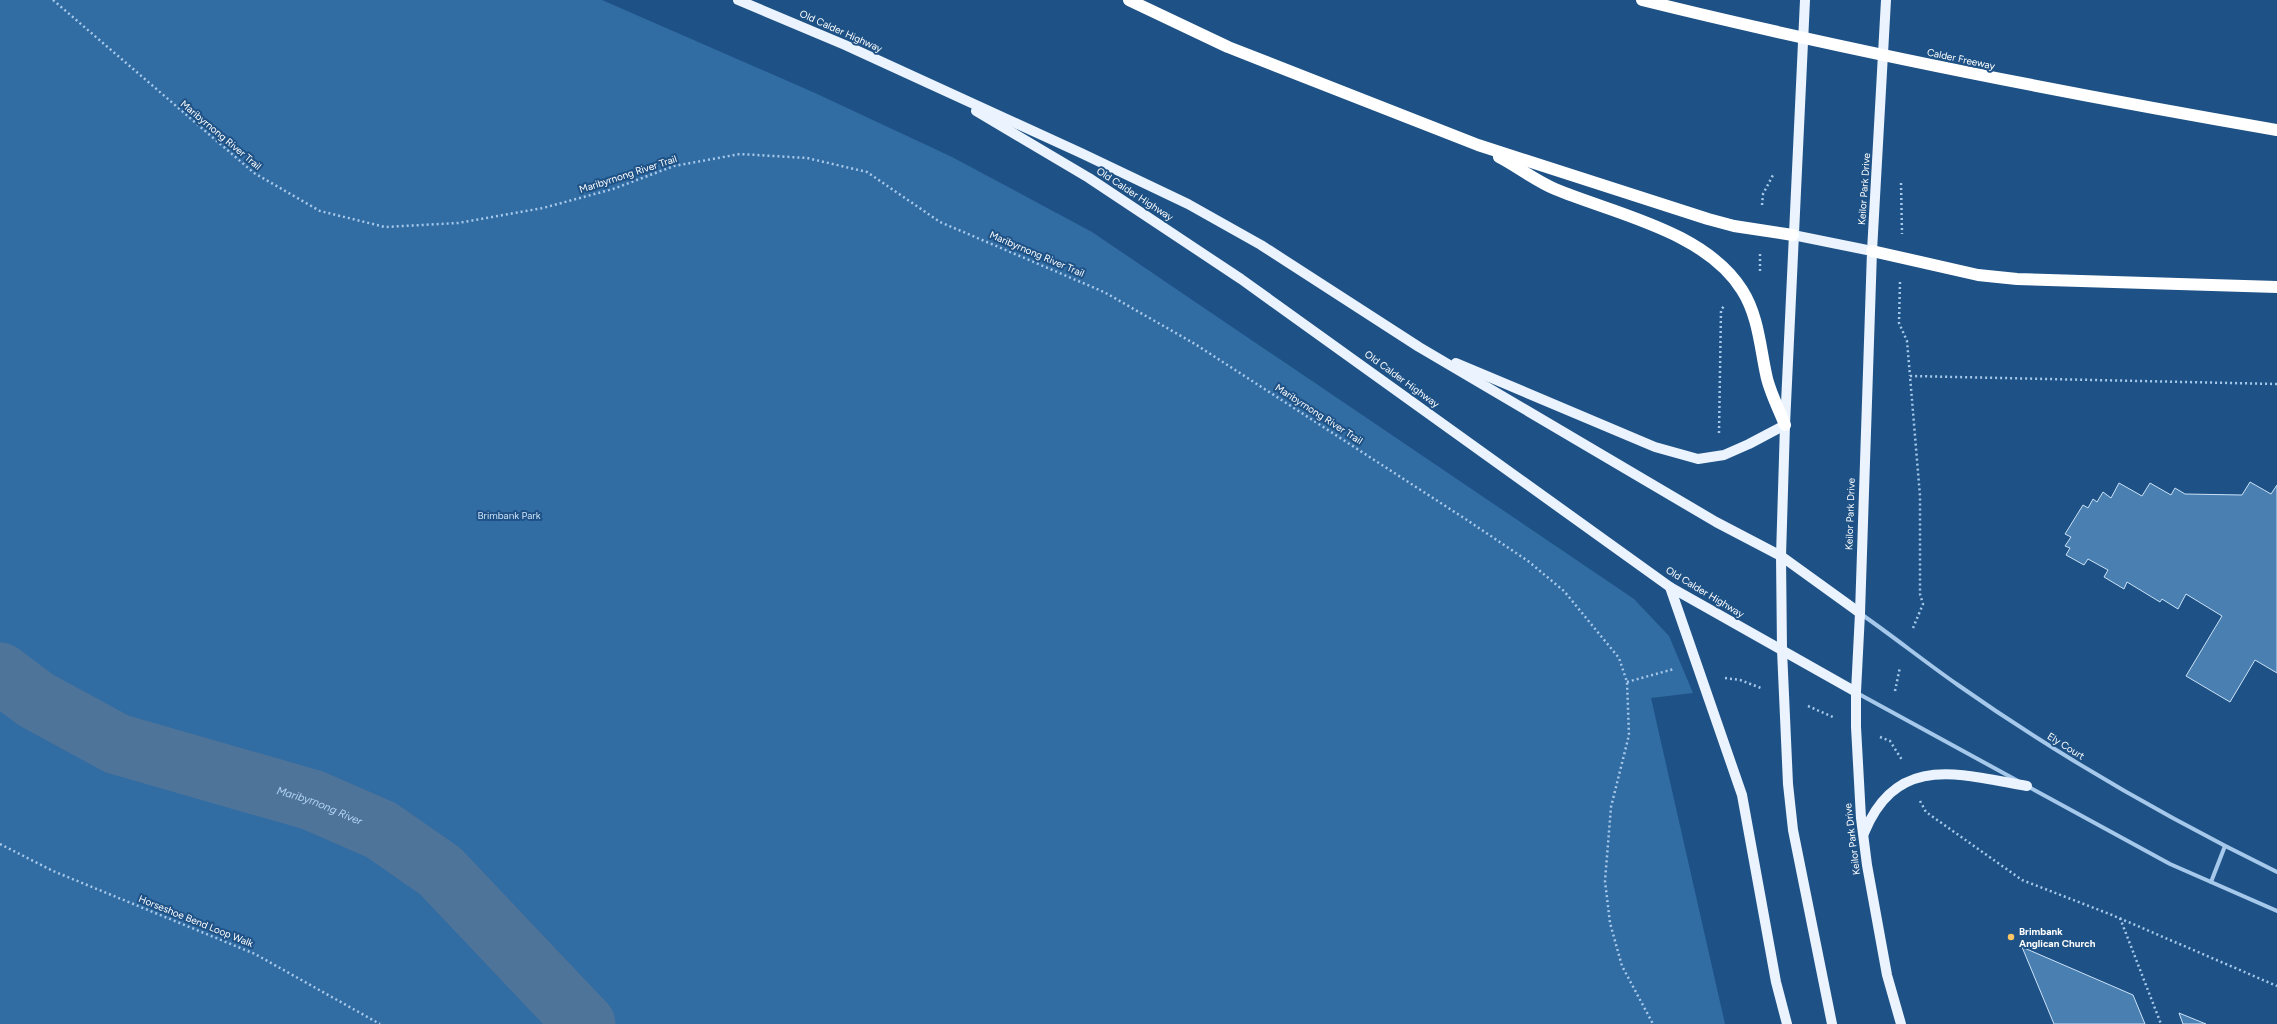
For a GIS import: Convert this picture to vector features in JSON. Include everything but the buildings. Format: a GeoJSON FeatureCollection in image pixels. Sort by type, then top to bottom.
{"type":"FeatureCollection","features":[{"type":"Feature","properties":{"kind":"highway"},"geometry":{"type":"LineString","coordinates":[[1129,0],[1228,47],[1478,145],[1708,219],[1734,226],[1793,235]]}},
{"type":"Feature","properties":{"kind":"highway","name":"Calder Freeway"},"geometry":{"type":"LineString","coordinates":[[1642,0],[1825,43],[1981,76],[2072,94],[2277,130]]}},
{"type":"Feature","properties":{"kind":"highway"},"geometry":{"type":"LineString","coordinates":[[1478,145],[1553,188],[1652,226],[1698,248],[1719,264],[1742,290],[1760,336],[1766,375],[1785,425]]}},
{"type":"Feature","properties":{"kind":"highway"},"geometry":{"type":"LineString","coordinates":[[1872,251],[1978,275],[2017,279],[2277,287]]}},
{"type":"Feature","properties":{"kind":"main road","name":"Old Calder Highway"},"geometry":{"type":"LineString","coordinates":[[738,0],[845,45],[1188,204],[1261,245],[1419,347],[1716,522],[1781,556],[1860,614]]}},
{"type":"Feature","properties":{"kind":"main road"},"geometry":{"type":"LineString","coordinates":[[1805,0],[1785,425],[1781,556],[1782,650],[1788,784],[1793,830],[1832,1024]]}},
{"type":"Feature","properties":{"kind":"main road","name":"Keilor Park Drive"},"geometry":{"type":"LineString","coordinates":[[1886,0],[1879,148],[1872,251],[1856,692],[1863,835],[1873,906],[1887,975],[1901,1024]]}},
{"type":"Feature","properties":{"kind":"main road","name":"Old Calder Highway"},"geometry":{"type":"LineString","coordinates":[[933,86],[1088,178],[1241,279],[1670,588],[1856,692]]}},
{"type":"Feature","properties":{"kind":"main road"},"geometry":{"type":"LineString","coordinates":[[1793,235],[1872,251]]}},
{"type":"Feature","properties":{"kind":"main road"},"geometry":{"type":"LineString","coordinates":[[1419,347],[1655,447],[1698,458],[1724,455],[1785,425]]}},
{"type":"Feature","properties":{"kind":"main road"},"geometry":{"type":"LineString","coordinates":[[1670,588],[1742,795],[1776,982],[1787,1024]]}},
{"type":"Feature","properties":{"kind":"main road"},"geometry":{"type":"LineString","coordinates":[[1863,835],[1872,812],[1884,797],[1895,788],[1911,780],[1933,775],[1954,775],[2027,786]]}},
{"type":"Feature","properties":{"kind":"street","name":"Ely Court"},"geometry":{"type":"LineString","coordinates":[[1860,614],[1959,685],[2038,738],[2118,787],[2225,846],[2277,872]]}},
{"type":"Feature","properties":{"kind":"street"},"geometry":{"type":"LineString","coordinates":[[1856,692],[2170,864],[2277,911]]}},
{"type":"Feature","properties":{"kind":"street"},"geometry":{"type":"LineString","coordinates":[[2211,882],[2225,846]]}},
{"type":"Feature","properties":{"kind":"path","name":"Maribyrnong River Trail"},"geometry":{"type":"LineString","coordinates":[[53,0],[254,174],[320,211],[385,227],[458,223],[543,208],[613,189],[674,166],[740,154],[807,158],[867,172],[940,222],[1104,292],[1209,353],[1528,561],[1564,591],[1619,658],[1627,682],[1629,735],[1611,807],[1605,881],[1610,923],[1622,966],[1653,1024]]}},
{"type":"Feature","properties":{"kind":"path"},"geometry":{"type":"LineString","coordinates":[[1724,455],[1719,431],[1721,310],[1728,300],[1742,290]]}},
{"type":"Feature","properties":{"kind":"path"},"geometry":{"type":"LineString","coordinates":[[2277,384],[1910,376],[1920,496],[1920,594],[1923,604],[1906,646],[1896,677],[1890,741],[1906,766],[1926,812],[2022,880],[2120,918],[2277,986]]}},
{"type":"Feature","properties":{"kind":"path","name":"Horseshoe Bend Loop Walk"},"geometry":{"type":"LineString","coordinates":[[0,844],[53,871],[255,954],[380,1024]]}},
{"type":"Feature","properties":{"kind":"path"},"geometry":{"type":"LineString","coordinates":[[2120,918],[2161,1024]]}},
{"type":"Feature","properties":{"kind":"green space","name":"Brimbank Park"},"geometry":{"type":"Polygon","coordinates":[[[0,0],[602,0],[815,93],[952,157],[1092,232],[1634,599],[1669,636],[1693,693],[1651,698],[1725,1024],[0,1024],[0,0]]]}},
{"type":"Feature","properties":{"kind":"waterway","name":"Maribyrnong River"},"geometry":{"type":"LineString","coordinates":[[0,673],[36,700],[117,744],[312,800],[381,830],[440,871],[585,1024]]}},
{"type":"Feature","properties":{"kind":"place","name":"Brimbank Anglican Church"},"geometry":{"type":"Point","coordinates":[2011,937]}}]}
